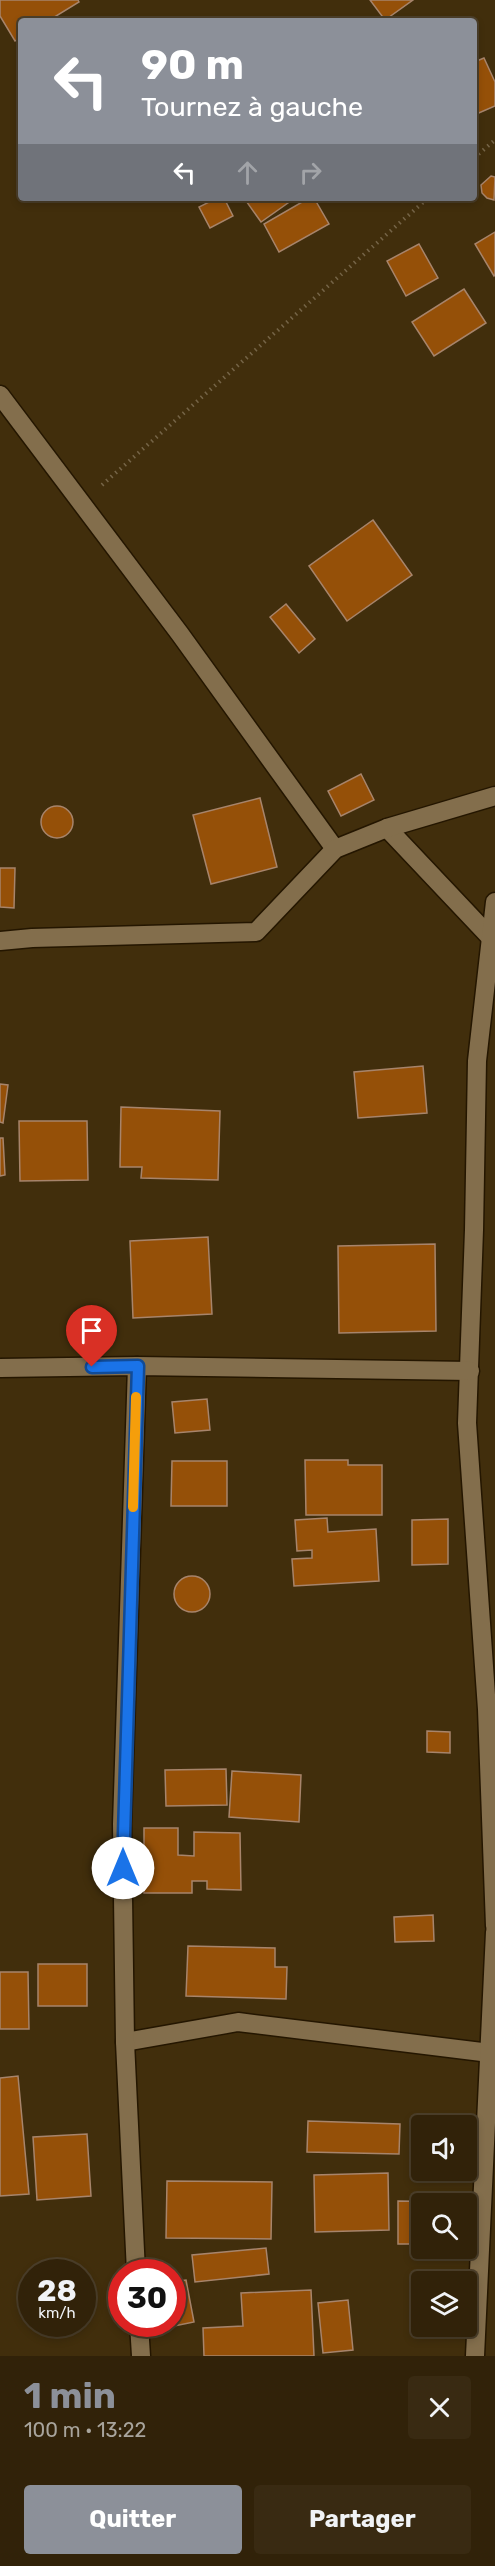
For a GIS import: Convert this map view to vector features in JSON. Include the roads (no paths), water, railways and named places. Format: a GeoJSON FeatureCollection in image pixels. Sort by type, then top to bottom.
{"type":"FeatureCollection","features":[{"type":"Feature","properties":{"kind":"street"},"geometry":{"type":"LineString","coordinates":[[0,395],[180,634],[335,849]]}},
{"type":"Feature","properties":{"kind":"street"},"geometry":{"type":"LineString","coordinates":[[0,941],[32,938],[256,932],[335,849],[387,828],[495,796]]}},
{"type":"Feature","properties":{"kind":"street"},"geometry":{"type":"LineString","coordinates":[[387,828],[491,938]]}},
{"type":"Feature","properties":{"kind":"street"},"geometry":{"type":"LineString","coordinates":[[495,903],[477,1061],[467,1423],[487,1709],[495,1926]]}},
{"type":"Feature","properties":{"kind":"street"},"geometry":{"type":"LineString","coordinates":[[0,1368],[138,1366],[470,1371]]}},
{"type":"Feature","properties":{"kind":"street"},"geometry":{"type":"LineString","coordinates":[[135,2259],[125,2042],[122,1824],[138,1366]]}},
{"type":"Feature","properties":{"kind":"street"},"geometry":{"type":"LineString","coordinates":[[475,2356],[495,1932]]}},
{"type":"Feature","properties":{"kind":"street"},"geometry":{"type":"LineString","coordinates":[[125,2042],[238,2022],[490,2054]]}},
{"type":"Feature","properties":{"kind":"street"},"geometry":{"type":"LineString","coordinates":[[140,2337],[141,2356]]}}]}
